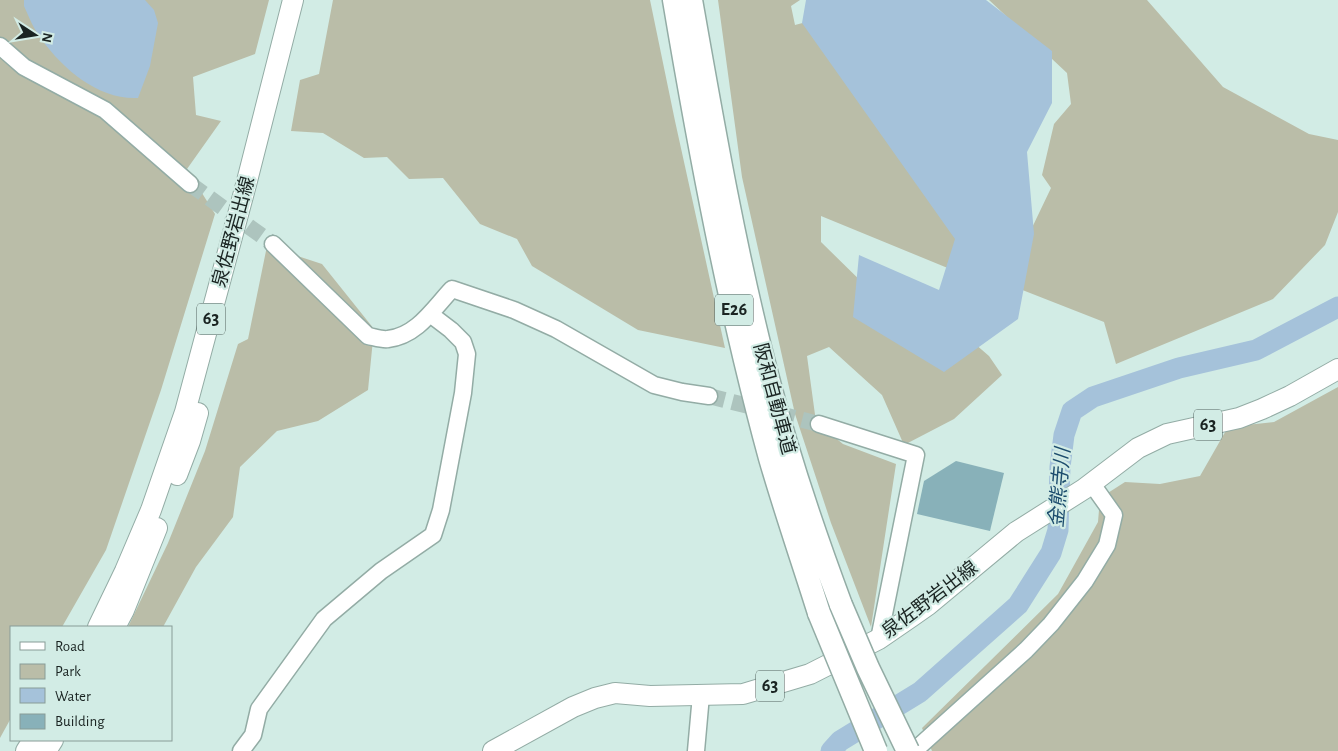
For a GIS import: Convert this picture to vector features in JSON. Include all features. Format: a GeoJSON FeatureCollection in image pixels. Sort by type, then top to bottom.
{"type":"FeatureCollection","features":[{"type":"Feature","properties":{"kind":"highway"},"geometry":{"type":"LineString","coordinates":[[669,0],[684,62]]}},
{"type":"Feature","properties":{"kind":"highway","name":"阪和自動車道"},"geometry":{"type":"LineString","coordinates":[[674,0],[714,218],[751,383],[771,459],[819,613],[876,751]]}},
{"type":"Feature","properties":{"kind":"highway","name":"阪和自動車道"},"geometry":{"type":"LineString","coordinates":[[692,0],[713,121],[746,288],[767,375],[800,490],[841,605],[868,668],[908,751]]}},
{"type":"Feature","properties":{"kind":"highway"},"geometry":{"type":"LineString","coordinates":[[698,0],[712,89],[713,121]]}},
{"type":"Feature","properties":{"kind":"main road","name":"泉佐野岩出線"},"geometry":{"type":"LineString","coordinates":[[98,626],[151,510],[185,412],[245,190],[293,0]]}},
{"type":"Feature","properties":{"kind":"main road","name":"泉佐野岩出線"},"geometry":{"type":"LineString","coordinates":[[115,626],[150,547],[190,441],[307,0]]}},
{"type":"Feature","properties":{"kind":"main road","name":"泉佐野岩出線"},"geometry":{"type":"LineString","coordinates":[[493,751],[573,707],[595,698],[614,694],[743,694],[810,674],[879,639],[928,605],[1016,532],[1088,486],[1138,448],[1167,434],[1239,418],[1262,409],[1290,396],[1338,369]]}},
{"type":"Feature","properties":{"kind":"street"},"geometry":{"type":"LineString","coordinates":[[0,46],[24,67],[105,110],[190,184]]}},
{"type":"Feature","properties":{"kind":"street"},"geometry":{"type":"LineString","coordinates":[[273,244],[368,336],[387,339],[404,334],[423,322],[452,289],[514,310],[556,329],[654,385],[709,396]]}},
{"type":"Feature","properties":{"kind":"street"},"geometry":{"type":"LineString","coordinates":[[241,751],[253,735],[259,709],[324,619],[381,571],[433,536],[440,510],[463,393],[467,354],[463,342],[430,314]]}},
{"type":"Feature","properties":{"kind":"street"},"geometry":{"type":"LineString","coordinates":[[819,424],[916,455],[879,639]]}},
{"type":"Feature","properties":{"kind":"street"},"geometry":{"type":"LineString","coordinates":[[914,751],[1026,650],[1051,624],[1085,581],[1107,545],[1114,514],[1088,486]]}},
{"type":"Feature","properties":{"kind":"street"},"geometry":{"type":"LineString","coordinates":[[696,751],[701,695]]}},
{"type":"Feature","properties":{"kind":"green space"},"geometry":{"type":"Polygon","coordinates":[[[0,0],[269,0],[255,54],[193,77],[196,115],[221,121],[187,169],[215,214],[161,390],[106,550],[63,626],[10,626],[10,720],[0,738],[0,0]]]}},
{"type":"Feature","properties":{"kind":"green space"},"geometry":{"type":"Polygon","coordinates":[[[333,0],[650,0],[725,348],[638,330],[532,266],[517,239],[480,224],[443,178],[409,179],[387,157],[364,158],[323,133],[291,131],[300,80],[319,74],[333,0]]]}},
{"type":"Feature","properties":{"kind":"green space"},"geometry":{"type":"Polygon","coordinates":[[[718,0],[800,0],[791,6],[795,25],[840,13],[919,85],[972,278],[821,216],[821,242],[874,294],[960,331],[989,356],[1002,375],[954,419],[904,445],[882,395],[829,347],[807,356],[816,422],[843,444],[896,464],[871,627],[831,523],[795,414],[742,177],[718,0]]]}},
{"type":"Feature","properties":{"kind":"green space"},"geometry":{"type":"Polygon","coordinates":[[[989,0],[1147,0],[1223,87],[1309,134],[1338,140],[1338,212],[1325,245],[1273,299],[1116,364],[1104,322],[1015,287],[1029,234],[1051,188],[1042,175],[1054,124],[1071,104],[1067,73],[989,0]]]}},
{"type":"Feature","properties":{"kind":"green space"},"geometry":{"type":"Polygon","coordinates":[[[267,246],[322,264],[374,329],[368,390],[318,421],[277,431],[240,467],[233,517],[196,567],[164,626],[128,626],[168,543],[205,451],[238,344],[248,339],[267,246]]]}},
{"type":"Feature","properties":{"kind":"green space"},"geometry":{"type":"Polygon","coordinates":[[[1338,387],[1338,751],[932,751],[922,728],[1058,594],[1098,522],[1100,498],[1125,482],[1160,484],[1200,476],[1228,427],[1274,422],[1338,387]]]}},
{"type":"Feature","properties":{"kind":"water"},"geometry":{"type":"Polygon","coordinates":[[[24,0],[145,0],[154,10],[158,23],[150,66],[138,98],[110,94],[96,88],[72,72],[39,36],[24,6],[24,0]]]}},
{"type":"Feature","properties":{"kind":"water"},"geometry":{"type":"Polygon","coordinates":[[[806,0],[986,0],[1052,51],[1052,103],[1027,152],[1034,234],[1018,319],[944,372],[853,317],[859,255],[939,290],[955,239],[802,23],[806,0]]]}},
{"type":"Feature","properties":{"kind":"building"},"geometry":{"type":"Polygon","coordinates":[[[956,461],[1004,473],[990,531],[917,514],[924,481],[956,461]]]}},
{"type":"Feature","properties":{"kind":"waterway","name":"金熊寺川"},"geometry":{"type":"LineString","coordinates":[[831,751],[840,741],[920,692],[1018,605],[1051,553],[1058,530],[1060,467],[1064,435],[1072,411],[1093,397],[1179,368],[1256,350],[1338,307]]}},
{"type":"Feature","properties":{"kind":"tunnel"},"geometry":{"type":"LineString","coordinates":[[190,184],[273,244]]}},
{"type":"Feature","properties":{"kind":"tunnel"},"geometry":{"type":"LineString","coordinates":[[709,396],[819,424]]}}]}
